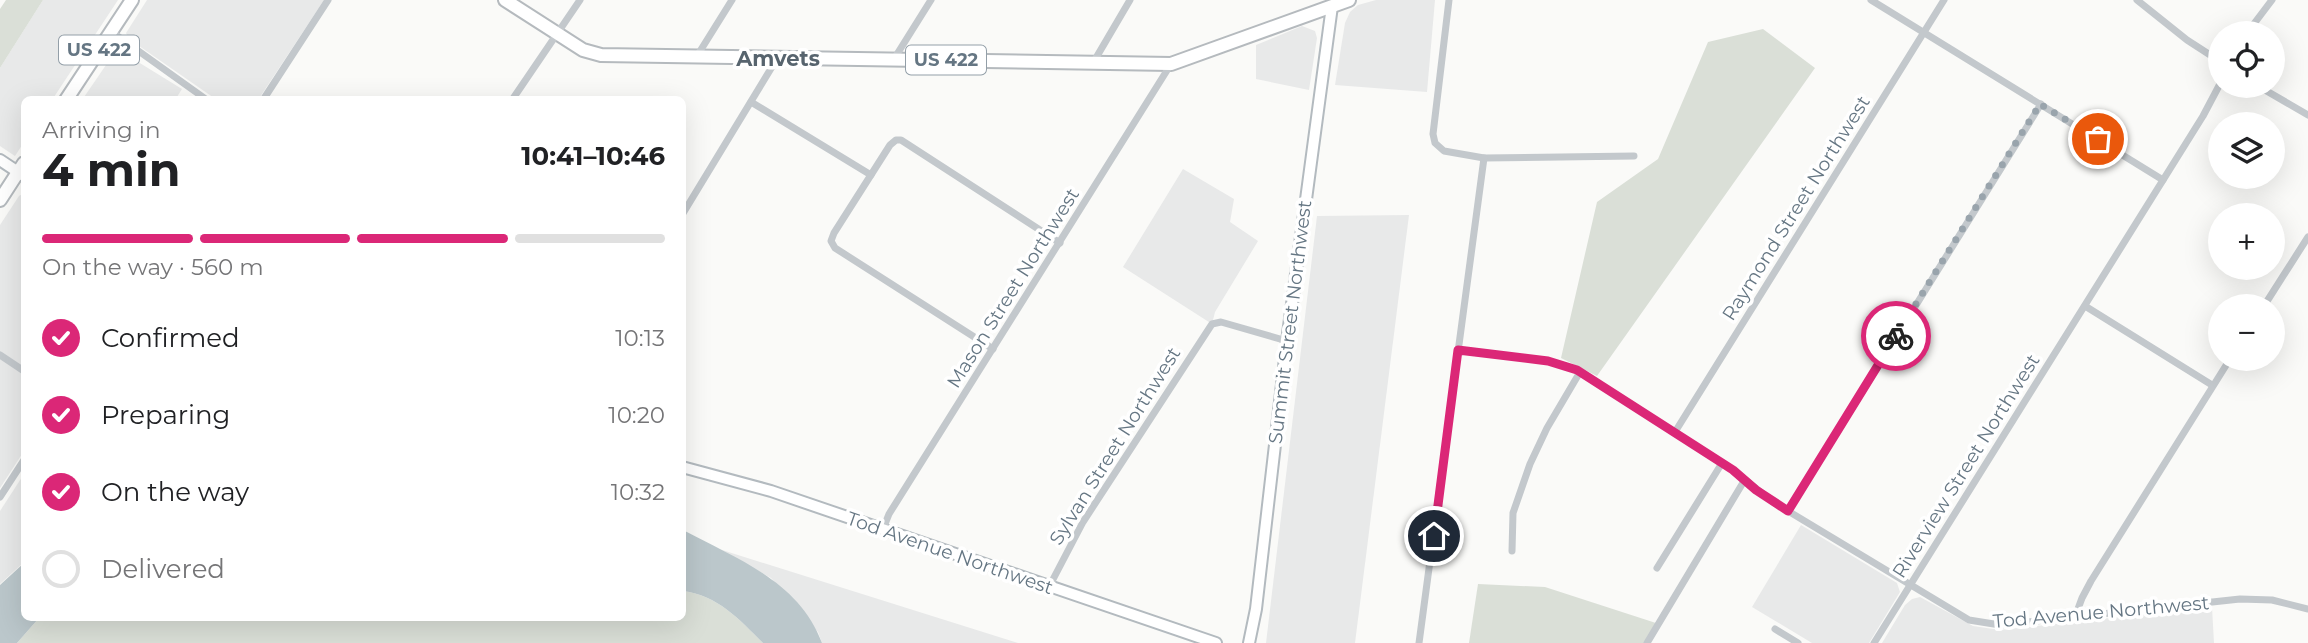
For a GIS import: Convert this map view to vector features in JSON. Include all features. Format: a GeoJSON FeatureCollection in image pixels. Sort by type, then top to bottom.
{"type":"FeatureCollection","features":[{"type":"Feature","properties":{"kind":"main road","name":"US 422"},"geometry":{"type":"LineString","coordinates":[[69,96],[132,0]]}},
{"type":"Feature","properties":{"kind":"main road","name":"US 422"},"geometry":{"type":"LineString","coordinates":[[505,0],[583,50],[601,55],[1171,64],[1332,3],[1349,0]]}},
{"type":"Feature","properties":{"kind":"main road","name":"Summit Street Northwest"},"geometry":{"type":"LineString","coordinates":[[1249,643],[1256,609],[1287,341],[1332,3]]}},
{"type":"Feature","properties":{"kind":"main road"},"geometry":{"type":"LineString","coordinates":[[0,160],[21,169]]}},
{"type":"Feature","properties":{"kind":"main road"},"geometry":{"type":"LineString","coordinates":[[0,200],[21,173]]}},
{"type":"Feature","properties":{"kind":"main road","name":"Tod Avenue Northwest"},"geometry":{"type":"LineString","coordinates":[[686,468],[771,491],[1216,643]]}},
{"type":"Feature","properties":{"kind":"street"},"geometry":{"type":"LineString","coordinates":[[266,96],[328,0]]}},
{"type":"Feature","properties":{"kind":"street"},"geometry":{"type":"LineString","coordinates":[[515,96],[580,0]]}},
{"type":"Feature","properties":{"kind":"street"},"geometry":{"type":"LineString","coordinates":[[697,56],[732,0]]}},
{"type":"Feature","properties":{"kind":"street"},"geometry":{"type":"LineString","coordinates":[[894,59],[931,0]]}},
{"type":"Feature","properties":{"kind":"street"},"geometry":{"type":"LineString","coordinates":[[1092,63],[1130,0]]}},
{"type":"Feature","properties":{"kind":"street"},"geometry":{"type":"LineString","coordinates":[[1449,0],[1433,134],[1436,146],[1444,151],[1484,158],[1634,156]]}},
{"type":"Feature","properties":{"kind":"street"},"geometry":{"type":"LineString","coordinates":[[1871,0],[2163,180],[2213,98]]}},
{"type":"Feature","properties":{"kind":"street","name":"Raymond Street Northwest"},"geometry":{"type":"LineString","coordinates":[[1675,432],[1944,0]]}},
{"type":"Feature","properties":{"kind":"street"},"geometry":{"type":"LineString","coordinates":[[2137,0],[2208,54]]}},
{"type":"Feature","properties":{"kind":"street"},"geometry":{"type":"LineString","coordinates":[[2256,21],[2272,0]]}},
{"type":"Feature","properties":{"kind":"street"},"geometry":{"type":"LineString","coordinates":[[112,32],[200,96]]}},
{"type":"Feature","properties":{"kind":"street"},"geometry":{"type":"LineString","coordinates":[[686,208],[778,57]]}},
{"type":"Feature","properties":{"kind":"street","name":"Mason Street Northwest"},"geometry":{"type":"LineString","coordinates":[[883,529],[889,514],[1171,64]]}},
{"type":"Feature","properties":{"kind":"street"},"geometry":{"type":"LineString","coordinates":[[2279,98],[2308,115]]}},
{"type":"Feature","properties":{"kind":"street"},"geometry":{"type":"LineString","coordinates":[[751,102],[871,175]]}},
{"type":"Feature","properties":{"kind":"street"},"geometry":{"type":"LineString","coordinates":[[1788,511],[2040,104]]}},
{"type":"Feature","properties":{"kind":"street"},"geometry":{"type":"LineString","coordinates":[[993,349],[832,246],[834,233],[890,145],[901,140],[1060,243]]}},
{"type":"Feature","properties":{"kind":"street"},"geometry":{"type":"LineString","coordinates":[[1419,643],[1484,158]]}},
{"type":"Feature","properties":{"kind":"street","name":"Riverview Street Northwest"},"geometry":{"type":"LineString","coordinates":[[1874,643],[2163,180]]}},
{"type":"Feature","properties":{"kind":"street"},"geometry":{"type":"LineString","coordinates":[[2272,294],[2308,237]]}},
{"type":"Feature","properties":{"kind":"street"},"geometry":{"type":"LineString","coordinates":[[2085,306],[2212,385]]}},
{"type":"Feature","properties":{"kind":"street","name":"Sylvan Street Northwest"},"geometry":{"type":"LineString","coordinates":[[1049,586],[1083,522],[1212,324],[1221,322],[1287,341]]}},
{"type":"Feature","properties":{"kind":"street","name":"Tod Avenue Northwest"},"geometry":{"type":"LineString","coordinates":[[1458,350],[1548,361],[1580,372],[1722,463],[1788,511],[1960,616],[1978,623],[2000,625],[2240,599],[2272,600],[2308,609]]}},
{"type":"Feature","properties":{"kind":"street"},"geometry":{"type":"LineString","coordinates":[[0,355],[21,369]]}},
{"type":"Feature","properties":{"kind":"street"},"geometry":{"type":"LineString","coordinates":[[2075,617],[2087,589],[2222,371]]}},
{"type":"Feature","properties":{"kind":"street"},"geometry":{"type":"LineString","coordinates":[[1512,551],[1513,513],[1530,464],[1580,372]]}},
{"type":"Feature","properties":{"kind":"street"},"geometry":{"type":"LineString","coordinates":[[1657,568],[1722,463]]}},
{"type":"Feature","properties":{"kind":"street"},"geometry":{"type":"LineString","coordinates":[[0,497],[21,465]]}},
{"type":"Feature","properties":{"kind":"street"},"geometry":{"type":"LineString","coordinates":[[1647,643],[1744,481]]}},
{"type":"Feature","properties":{"kind":"street"},"geometry":{"type":"LineString","coordinates":[[1775,629],[1798,643]]}},
{"type":"Feature","properties":{"kind":"shaded area"},"geometry":{"type":"Polygon","coordinates":[[[6,0],[43,0],[0,68],[0,9],[6,0]]]}},
{"type":"Feature","properties":{"kind":"shaded area"},"geometry":{"type":"Polygon","coordinates":[[[43,0],[118,0],[55,96],[21,96],[21,147],[15,156],[0,146],[0,68],[43,0]]]}},
{"type":"Feature","properties":{"kind":"shaded area"},"geometry":{"type":"Polygon","coordinates":[[[147,0],[324,0],[261,96],[211,96],[129,39],[126,33],[147,0]]]}},
{"type":"Feature","properties":{"kind":"shaded area"},"geometry":{"type":"Polygon","coordinates":[[[1376,0],[1435,0],[1427,92],[1335,85],[1345,23],[1350,12],[1358,5],[1376,0]]]}},
{"type":"Feature","properties":{"kind":"shaded area"},"geometry":{"type":"Polygon","coordinates":[[[1302,26],[1315,31],[1317,38],[1309,90],[1256,79],[1256,45],[1302,26]]]}},
{"type":"Feature","properties":{"kind":"shaded area"},"geometry":{"type":"Polygon","coordinates":[[[1763,29],[1815,68],[1597,376],[1561,358],[1597,202],[1658,159],[1708,42],[1763,29]]]}},
{"type":"Feature","properties":{"kind":"shaded area"},"geometry":{"type":"Polygon","coordinates":[[[117,49],[182,89],[178,96],[85,96],[117,49]]]}},
{"type":"Feature","properties":{"kind":"shaded area"},"geometry":{"type":"Polygon","coordinates":[[[1183,169],[1234,199],[1230,222],[1258,241],[1215,312],[1212,324],[1123,267],[1183,169]]]}},
{"type":"Feature","properties":{"kind":"shaded area"},"geometry":{"type":"Polygon","coordinates":[[[21,195],[21,456],[0,488],[0,225],[21,195]]]}},
{"type":"Feature","properties":{"kind":"shaded area"},"geometry":{"type":"Polygon","coordinates":[[[1409,215],[1355,643],[1266,643],[1317,216],[1409,215]]]}},
{"type":"Feature","properties":{"kind":"shaded area"},"geometry":{"type":"Polygon","coordinates":[[[21,479],[21,565],[0,584],[0,511],[21,479]]]}},
{"type":"Feature","properties":{"kind":"shaded area"},"geometry":{"type":"Polygon","coordinates":[[[1801,525],[1897,583],[1900,592],[1869,643],[1812,643],[1752,607],[1801,525]]]}},
{"type":"Feature","properties":{"kind":"shaded area"},"geometry":{"type":"Polygon","coordinates":[[[686,532],[745,562],[782,588],[812,622],[822,643],[763,643],[717,603],[686,592],[686,532]]]}},
{"type":"Feature","properties":{"kind":"shaded area"},"geometry":{"type":"Polygon","coordinates":[[[719,549],[1018,643],[822,643],[818,632],[771,578],[719,549]]]}},
{"type":"Feature","properties":{"kind":"shaded area"},"geometry":{"type":"Polygon","coordinates":[[[21,566],[21,621],[36,621],[17,643],[0,643],[0,585],[21,566]]]}},
{"type":"Feature","properties":{"kind":"shaded area"},"geometry":{"type":"Polygon","coordinates":[[[1478,584],[1545,587],[1659,624],[1646,643],[1469,643],[1478,584]]]}},
{"type":"Feature","properties":{"kind":"shaded area"},"geometry":{"type":"Polygon","coordinates":[[[686,592],[717,603],[763,643],[17,643],[36,621],[686,621],[686,592]]]}},
{"type":"Feature","properties":{"kind":"shaded area"},"geometry":{"type":"Polygon","coordinates":[[[1920,597],[1973,626],[2000,630],[2212,607],[2214,643],[1882,643],[1905,605],[1920,597]]]}},
{"type":"Feature","properties":{"kind":"way so far"},"geometry":{"type":"LineString","coordinates":[[1896,336],[2040,104],[2098,139]]}},
{"type":"Feature","properties":{"kind":"district","name":"Amvets"},"geometry":{"type":"Point","coordinates":[778,58]}},
{"type":"Feature","properties":{"kind":"route"},"geometry":{"type":"LineString","coordinates":[[1434,536],[1458,350],[1548,361],[1577,370],[1733,470],[1756,490],[1788,511],[1896,336]]}}]}
